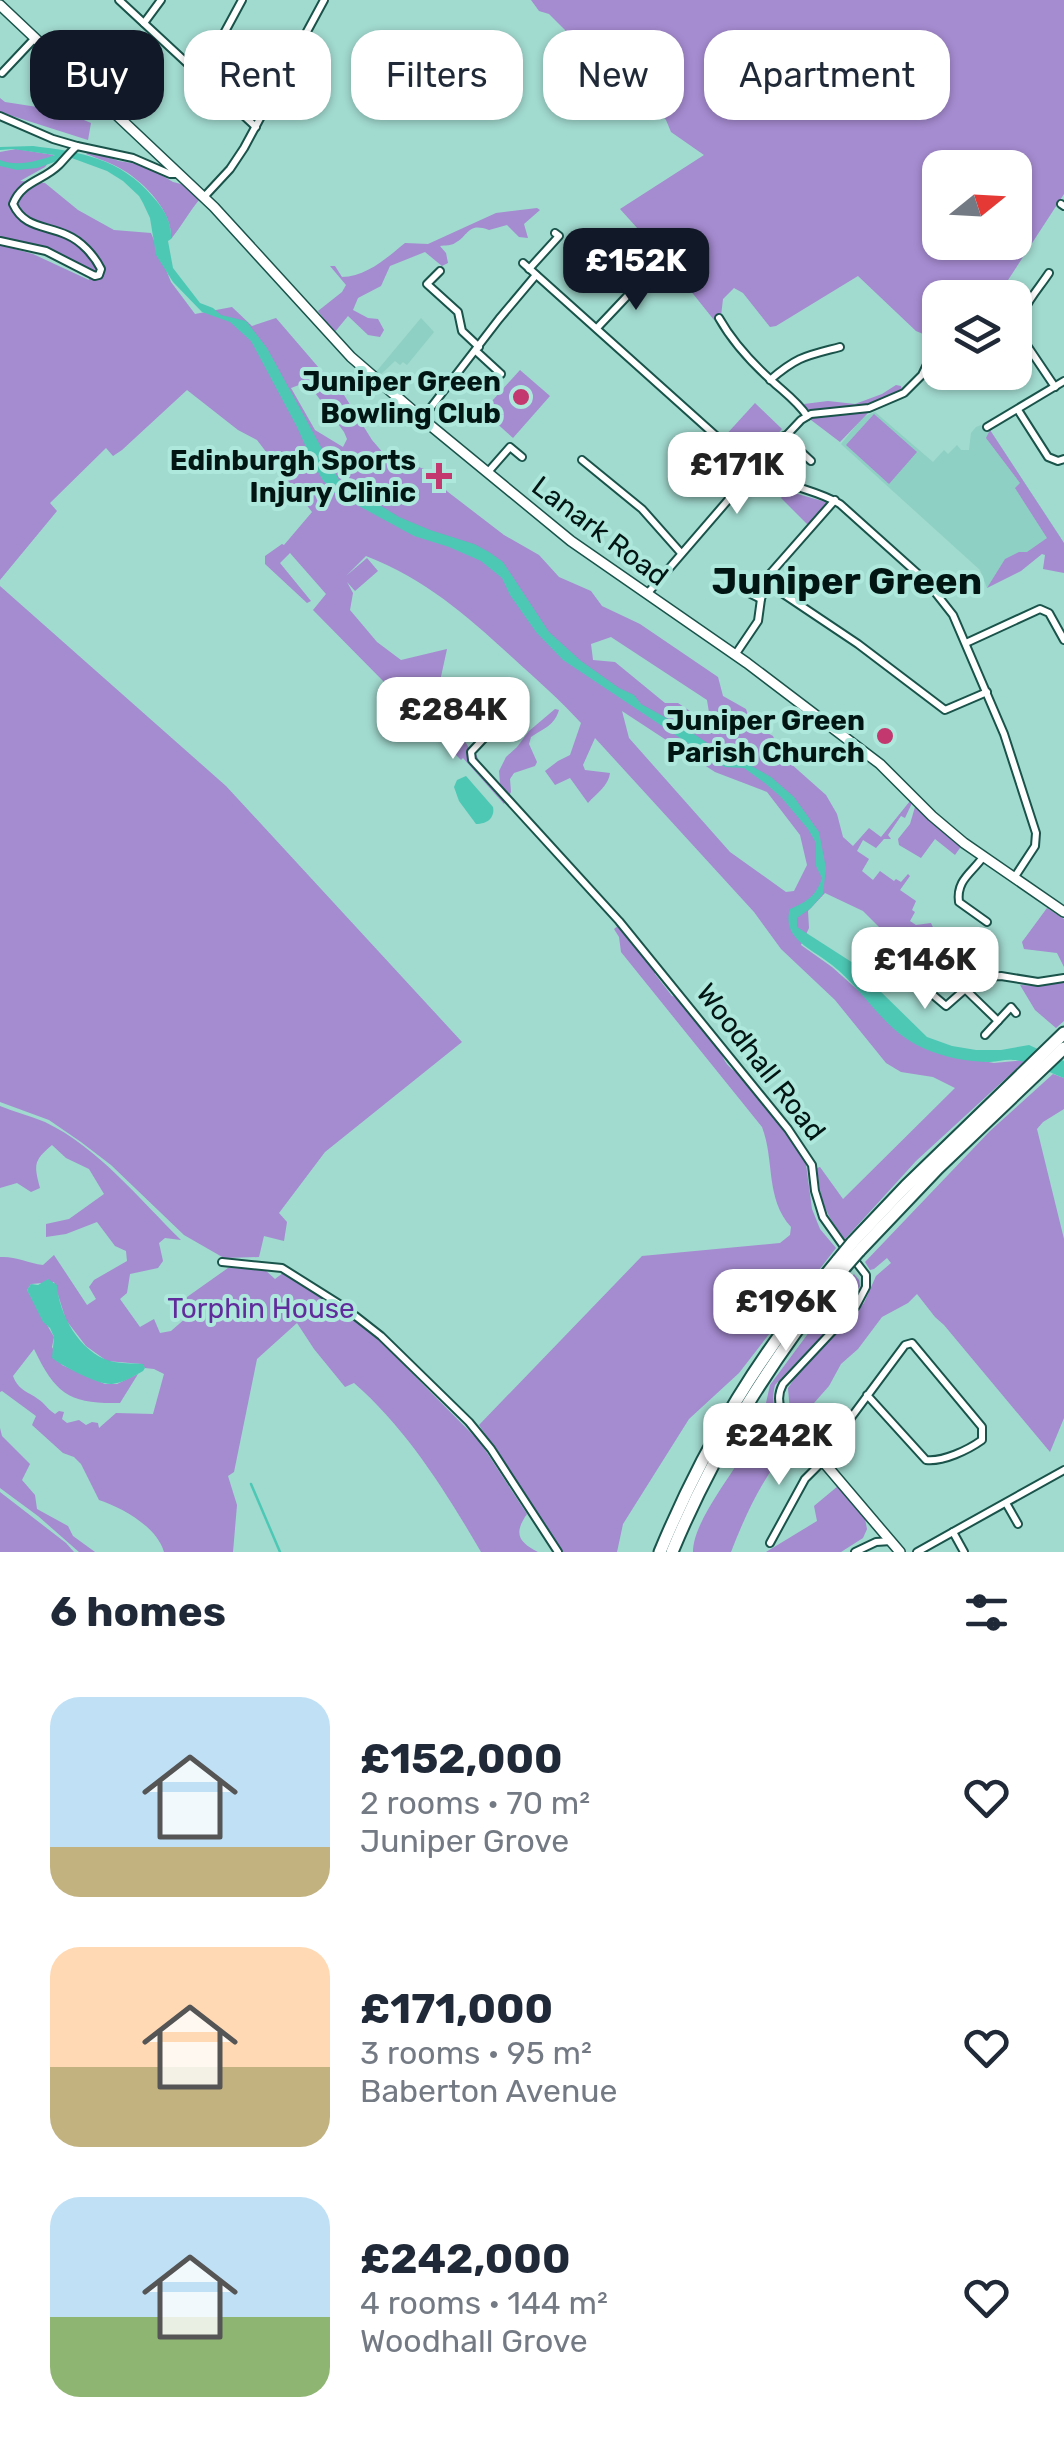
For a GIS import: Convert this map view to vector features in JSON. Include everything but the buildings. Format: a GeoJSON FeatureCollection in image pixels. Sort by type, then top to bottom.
{"type":"FeatureCollection","features":[{"type":"Feature","properties":{"kind":"highway"},"geometry":{"type":"LineString","coordinates":[[992,1110],[1064,1033]]}},
{"type":"Feature","properties":{"kind":"highway"},"geometry":{"type":"LineString","coordinates":[[672,1552],[715,1458],[748,1400],[855,1247],[896,1196],[1064,1048]]}},
{"type":"Feature","properties":{"kind":"highway"},"geometry":{"type":"LineString","coordinates":[[660,1552],[694,1475],[734,1401],[780,1333],[842,1264]]}},
{"type":"Feature","properties":{"kind":"main road","name":"Lanark Road"},"geometry":{"type":"LineString","coordinates":[[0,5],[30,34]]}},
{"type":"Feature","properties":{"kind":"main road","name":"Lanark Road"},"geometry":{"type":"LineString","coordinates":[[121,120],[204,197],[351,358],[422,419],[571,541],[736,655],[880,764],[944,827],[1064,912]]}},
{"type":"Feature","properties":{"kind":"main road","name":"Woodhall Road"},"geometry":{"type":"LineString","coordinates":[[815,1452],[900,1552]]}},
{"type":"Feature","properties":{"kind":"street"},"geometry":{"type":"LineString","coordinates":[[119,0],[184,62]]}},
{"type":"Feature","properties":{"kind":"street"},"geometry":{"type":"LineString","coordinates":[[144,24],[160,0]]}},
{"type":"Feature","properties":{"kind":"street"},"geometry":{"type":"LineString","coordinates":[[225,30],[242,0]]}},
{"type":"Feature","properties":{"kind":"street"},"geometry":{"type":"LineString","coordinates":[[204,197],[238,158],[324,0]]}},
{"type":"Feature","properties":{"kind":"street"},"geometry":{"type":"LineString","coordinates":[[3,75],[30,43]]}},
{"type":"Feature","properties":{"kind":"street"},"geometry":{"type":"LineString","coordinates":[[0,116],[53,140],[146,162],[172,175],[178,173]]}},
{"type":"Feature","properties":{"kind":"street"},"geometry":{"type":"LineString","coordinates":[[249,120],[256,126]]}},
{"type":"Feature","properties":{"kind":"street"},"geometry":{"type":"LineString","coordinates":[[0,240],[46,250],[79,269],[99,274],[101,269],[95,258],[72,237],[27,222],[13,204],[18,192],[54,169],[75,147]]}},
{"type":"Feature","properties":{"kind":"street"},"geometry":{"type":"LineString","coordinates":[[555,233],[559,236],[526,266],[755,469],[793,487],[835,500],[935,590],[953,615],[1009,746],[1037,838],[1036,846],[1014,878]]}},
{"type":"Feature","properties":{"kind":"street"},"geometry":{"type":"LineString","coordinates":[[440,271],[427,284],[458,312],[462,331],[501,374]]}},
{"type":"Feature","properties":{"kind":"street"},"geometry":{"type":"LineString","coordinates":[[597,328],[649,272]]}},
{"type":"Feature","properties":{"kind":"street"},"geometry":{"type":"LineString","coordinates":[[422,419],[536,275]]}},
{"type":"Feature","properties":{"kind":"street"},"geometry":{"type":"LineString","coordinates":[[1032,296],[1044,276]]}},
{"type":"Feature","properties":{"kind":"street"},"geometry":{"type":"LineString","coordinates":[[718,318],[806,416]]}},
{"type":"Feature","properties":{"kind":"street"},"geometry":{"type":"LineString","coordinates":[[770,380],[790,362],[840,347]]}},
{"type":"Feature","properties":{"kind":"street"},"geometry":{"type":"LineString","coordinates":[[1032,357],[1054,387]]}},
{"type":"Feature","properties":{"kind":"street"},"geometry":{"type":"LineString","coordinates":[[647,594],[784,436],[806,416],[869,408],[904,393],[922,375]]}},
{"type":"Feature","properties":{"kind":"street"},"geometry":{"type":"LineString","coordinates":[[987,427],[1064,381]]}},
{"type":"Feature","properties":{"kind":"street"},"geometry":{"type":"LineString","coordinates":[[1018,410],[1048,456],[1058,461],[1064,459]]}},
{"type":"Feature","properties":{"kind":"street"},"geometry":{"type":"LineString","coordinates":[[784,436],[811,461]]}},
{"type":"Feature","properties":{"kind":"street"},"geometry":{"type":"LineString","coordinates":[[487,473],[510,447],[522,457]]}},
{"type":"Feature","properties":{"kind":"street"},"geometry":{"type":"LineString","coordinates":[[582,460],[642,509],[681,553]]}},
{"type":"Feature","properties":{"kind":"street"},"geometry":{"type":"LineString","coordinates":[[736,655],[758,621],[766,582],[835,500]]}},
{"type":"Feature","properties":{"kind":"street"},"geometry":{"type":"LineString","coordinates":[[761,599],[744,585],[766,582],[858,644],[942,709],[948,710],[987,692]]}},
{"type":"Feature","properties":{"kind":"street"},"geometry":{"type":"LineString","coordinates":[[966,643],[1040,610],[1049,613],[1064,640]]}},
{"type":"Feature","properties":{"kind":"street","name":"Woodhall Road"},"geometry":{"type":"LineString","coordinates":[[504,718],[471,752],[472,760],[619,920],[788,1129],[812,1164],[817,1200],[827,1225],[866,1275],[866,1288],[856,1306],[779,1391],[784,1417],[815,1452]]}},
{"type":"Feature","properties":{"kind":"street"},"geometry":{"type":"LineString","coordinates":[[983,857],[958,888],[959,902],[972,906],[987,922]]}},
{"type":"Feature","properties":{"kind":"street"},"geometry":{"type":"LineString","coordinates":[[868,955],[920,984],[946,1006],[974,980],[984,976],[1038,982],[1064,978]]}},
{"type":"Feature","properties":{"kind":"street"},"geometry":{"type":"LineString","coordinates":[[964,988],[998,1021]]}},
{"type":"Feature","properties":{"kind":"street"},"geometry":{"type":"LineString","coordinates":[[985,1035],[1011,1008],[1016,1013]]}},
{"type":"Feature","properties":{"kind":"street"},"geometry":{"type":"LineString","coordinates":[[222,1262],[282,1268],[381,1336],[469,1422],[558,1552]]}},
{"type":"Feature","properties":{"kind":"street"},"geometry":{"type":"LineString","coordinates":[[815,1452],[847,1423],[867,1395],[905,1345],[915,1344],[982,1426],[982,1440],[938,1460],[926,1460],[867,1395]]}},
{"type":"Feature","properties":{"kind":"street"},"geometry":{"type":"LineString","coordinates":[[770,1542],[805,1479],[823,1461]]}},
{"type":"Feature","properties":{"kind":"street"},"geometry":{"type":"LineString","coordinates":[[917,1552],[1063,1474]]}},
{"type":"Feature","properties":{"kind":"street"},"geometry":{"type":"LineString","coordinates":[[1006,1503],[1018,1524]]}},
{"type":"Feature","properties":{"kind":"street"},"geometry":{"type":"LineString","coordinates":[[867,1546],[874,1519]]}},
{"type":"Feature","properties":{"kind":"street"},"geometry":{"type":"LineString","coordinates":[[953,1532],[967,1552]]}},
{"type":"Feature","properties":{"kind":"street"},"geometry":{"type":"LineString","coordinates":[[855,1552],[876,1542],[891,1541]]}},
{"type":"Feature","properties":{"kind":"shaded area"},"geometry":{"type":"Polygon","coordinates":[[[33,146],[99,159],[127,173],[153,197],[169,221],[173,268],[200,303],[221,315],[246,321],[267,348],[339,480],[399,517],[489,552],[503,562],[549,632],[581,661],[634,695],[641,704],[728,757],[771,777],[794,797],[819,832],[826,868],[823,894],[797,918],[797,927],[864,970],[927,1037],[976,1050],[1029,1045],[1064,1061],[1064,1078],[1019,1061],[982,1062],[947,1056],[909,1041],[897,1031],[843,975],[800,942],[790,928],[790,909],[811,897],[822,878],[816,866],[816,843],[781,797],[744,768],[725,767],[563,660],[536,632],[502,578],[481,561],[414,536],[333,492],[313,463],[251,341],[230,322],[202,312],[173,282],[156,255],[150,218],[139,196],[107,171],[69,157],[37,168],[17,170],[0,166],[0,160],[20,163],[55,155],[0,150],[33,146]]]}},
{"type":"Feature","properties":{"kind":"shaded area"},"geometry":{"type":"Polygon","coordinates":[[[421,318],[434,332],[407,365],[395,361],[380,375],[376,372],[421,318]]]}},
{"type":"Feature","properties":{"kind":"shaded area"},"geometry":{"type":"Polygon","coordinates":[[[875,412],[933,462],[944,450],[948,454],[957,445],[961,450],[969,450],[971,433],[976,427],[981,425],[986,432],[990,430],[1061,538],[987,588],[980,570],[841,444],[863,417],[875,412]]]}},
{"type":"Feature","properties":{"kind":"shaded area"},"geometry":{"type":"Polygon","coordinates":[[[466,776],[493,807],[491,817],[484,823],[476,824],[459,801],[454,787],[457,780],[466,776]]]}},
{"type":"Feature","properties":{"kind":"shaded area"},"geometry":{"type":"Polygon","coordinates":[[[48,1279],[57,1285],[67,1320],[89,1350],[110,1361],[143,1364],[143,1371],[106,1384],[52,1358],[54,1337],[27,1290],[31,1284],[48,1279]]]}},
{"type":"Feature","properties":{"kind":"green space"},"geometry":{"type":"Polygon","coordinates":[[[531,0],[1064,0],[1064,194],[1032,243],[1032,150],[922,150],[922,260],[1021,260],[1008,280],[922,280],[922,334],[858,276],[770,327],[743,293],[734,288],[723,299],[721,316],[714,320],[620,209],[704,155],[671,132],[666,120],[684,120],[684,30],[565,30],[549,14],[539,11],[531,0]]]}},
{"type":"Feature","properties":{"kind":"green space"},"geometry":{"type":"Polygon","coordinates":[[[0,98],[30,106],[30,120],[84,120],[91,123],[88,140],[0,112],[0,98]]]}},
{"type":"Feature","properties":{"kind":"green space"},"geometry":{"type":"Polygon","coordinates":[[[16,149],[54,155],[45,167],[20,181],[45,183],[78,210],[114,230],[151,233],[171,282],[195,314],[232,307],[252,326],[276,318],[339,387],[384,454],[424,469],[504,535],[539,555],[559,577],[591,591],[602,606],[640,624],[718,677],[723,696],[746,709],[751,724],[773,736],[781,755],[826,795],[837,814],[843,837],[853,846],[869,828],[881,837],[912,803],[905,818],[901,816],[888,835],[891,839],[884,839],[876,848],[863,840],[857,851],[869,859],[862,871],[873,880],[880,871],[901,882],[908,874],[900,890],[916,901],[910,921],[916,925],[931,923],[937,936],[964,953],[959,965],[893,941],[863,911],[825,893],[808,911],[809,928],[801,945],[879,1009],[955,1056],[994,1063],[1026,1060],[916,1161],[845,1239],[825,1206],[817,1168],[843,1199],[955,1088],[933,1077],[901,1072],[886,1063],[835,1000],[781,949],[754,912],[595,738],[583,765],[585,770],[610,773],[602,789],[588,803],[570,778],[555,785],[545,771],[570,755],[581,723],[462,613],[427,587],[366,556],[346,576],[367,558],[378,571],[355,591],[347,582],[353,593],[350,610],[377,642],[401,660],[447,649],[437,695],[469,748],[466,753],[476,754],[484,772],[500,784],[499,771],[506,757],[529,731],[555,709],[559,710],[551,723],[531,737],[529,744],[537,762],[514,773],[504,804],[463,758],[313,610],[326,594],[290,553],[280,563],[311,601],[307,603],[265,564],[265,556],[284,545],[312,512],[257,440],[187,390],[122,450],[113,456],[106,448],[50,503],[57,511],[0,580],[0,245],[33,254],[89,280],[88,272],[51,252],[0,238],[0,152],[16,149]],[[307,382],[291,388],[315,430],[343,447],[347,439],[344,432],[307,382]],[[611,637],[591,644],[593,660],[615,662],[665,703],[678,703],[711,725],[707,700],[611,637]],[[622,711],[629,738],[730,852],[786,892],[794,891],[807,865],[800,835],[767,792],[715,772],[622,711]]]}},
{"type":"Feature","properties":{"kind":"green space"},"geometry":{"type":"Polygon","coordinates":[[[91,151],[144,165],[185,185],[199,200],[171,239],[167,219],[148,190],[119,168],[86,154],[91,151]]]}},
{"type":"Feature","properties":{"kind":"green space"},"geometry":{"type":"Polygon","coordinates":[[[540,210],[524,224],[528,238],[519,237],[507,225],[489,230],[476,228],[453,244],[440,246],[448,263],[442,266],[425,252],[390,266],[381,286],[358,298],[353,310],[378,319],[384,330],[380,337],[368,335],[348,316],[334,333],[318,311],[346,285],[330,266],[335,266],[342,277],[360,274],[405,243],[428,244],[496,213],[540,210]]]}},
{"type":"Feature","properties":{"kind":"green space"},"geometry":{"type":"Polygon","coordinates":[[[520,370],[550,396],[513,438],[483,411],[520,370]]]}},
{"type":"Feature","properties":{"kind":"green space"},"geometry":{"type":"Polygon","coordinates":[[[901,386],[903,394],[868,413],[840,442],[811,420],[804,404],[855,404],[901,386]]]}},
{"type":"Feature","properties":{"kind":"green space"},"geometry":{"type":"Polygon","coordinates":[[[755,403],[782,429],[753,463],[724,437],[755,403]]]}},
{"type":"Feature","properties":{"kind":"green space"},"geometry":{"type":"Polygon","coordinates":[[[874,414],[917,452],[889,484],[846,445],[874,414]]]}},
{"type":"Feature","properties":{"kind":"green space"},"geometry":{"type":"Polygon","coordinates":[[[990,430],[1064,543],[1064,573],[1043,569],[1042,554],[1021,571],[987,588],[1005,559],[1027,552],[1047,538],[1015,488],[1020,483],[986,438],[990,430]]]}},
{"type":"Feature","properties":{"kind":"green space"},"geometry":{"type":"Polygon","coordinates":[[[787,491],[826,502],[827,506],[808,525],[781,498],[787,491]]]}},
{"type":"Feature","properties":{"kind":"green space"},"geometry":{"type":"Polygon","coordinates":[[[0,586],[226,786],[462,1042],[325,1152],[279,1213],[287,1222],[284,1241],[264,1236],[259,1257],[224,1258],[184,1235],[111,1165],[81,1142],[49,1120],[0,1102],[0,586]]]}},
{"type":"Feature","properties":{"kind":"green space"},"geometry":{"type":"Polygon","coordinates":[[[919,804],[962,845],[955,855],[935,839],[921,858],[899,845],[898,839],[919,804]]]}},
{"type":"Feature","properties":{"kind":"green space"},"geometry":{"type":"Polygon","coordinates":[[[1047,908],[1064,919],[1064,967],[1057,953],[1024,949],[1022,942],[1047,908]]]}},
{"type":"Feature","properties":{"kind":"green space"},"geometry":{"type":"Polygon","coordinates":[[[618,926],[805,1157],[812,1209],[820,1229],[836,1248],[739,1373],[689,1419],[623,1524],[617,1552],[563,1552],[479,1425],[642,1256],[780,1243],[790,1235],[791,1227],[777,1204],[762,1127],[621,952],[614,929],[618,926]]]}},
{"type":"Feature","properties":{"kind":"green space"},"geometry":{"type":"Polygon","coordinates":[[[1064,982],[1064,1021],[1056,1028],[1035,1010],[1020,985],[1064,982]]]}},
{"type":"Feature","properties":{"kind":"green space"},"geometry":{"type":"Polygon","coordinates":[[[1053,1074],[1064,1078],[1064,1109],[1037,1129],[1064,1239],[1064,1418],[1050,1452],[917,1294],[882,1317],[841,1364],[802,1424],[790,1412],[788,1388],[864,1303],[876,1276],[891,1263],[887,1258],[870,1270],[865,1262],[990,1131],[1053,1074]]]}},
{"type":"Feature","properties":{"kind":"green space","name":"Torphin House"},"geometry":{"type":"Polygon","coordinates":[[[0,1106],[65,1133],[134,1192],[181,1240],[165,1238],[159,1243],[163,1261],[158,1268],[130,1274],[127,1293],[120,1299],[140,1327],[154,1319],[160,1333],[171,1331],[187,1317],[183,1305],[187,1297],[228,1268],[264,1269],[275,1279],[283,1273],[324,1298],[375,1336],[480,1442],[527,1514],[520,1537],[538,1552],[481,1552],[408,1441],[354,1383],[345,1387],[297,1323],[257,1359],[234,1472],[228,1476],[237,1505],[233,1552],[164,1552],[147,1527],[99,1500],[81,1464],[32,1425],[36,1416],[0,1392],[0,1257],[43,1265],[54,1255],[87,1305],[96,1299],[89,1287],[94,1280],[127,1261],[126,1251],[115,1246],[97,1222],[46,1237],[46,1224],[69,1219],[104,1194],[89,1169],[66,1158],[52,1145],[37,1164],[40,1188],[31,1192],[17,1183],[0,1188],[0,1106]],[[54,1282],[31,1284],[27,1290],[54,1337],[52,1347],[62,1365],[105,1384],[117,1384],[138,1374],[120,1403],[89,1401],[66,1394],[50,1377],[34,1349],[13,1376],[19,1386],[55,1414],[64,1412],[62,1419],[67,1423],[92,1422],[98,1423],[99,1428],[116,1413],[153,1414],[164,1374],[142,1364],[107,1361],[86,1346],[66,1320],[54,1282]]]}},
{"type":"Feature","properties":{"kind":"green space"},"geometry":{"type":"Polygon","coordinates":[[[854,1274],[860,1286],[839,1318],[775,1385],[773,1402],[777,1416],[794,1442],[757,1494],[731,1552],[693,1552],[698,1529],[711,1504],[746,1446],[767,1424],[764,1412],[770,1385],[854,1274]]]}},
{"type":"Feature","properties":{"kind":"green space"},"geometry":{"type":"Polygon","coordinates":[[[0,1428],[2,1436],[30,1464],[22,1480],[35,1495],[37,1509],[68,1526],[73,1536],[95,1552],[79,1552],[0,1488],[0,1428]]]}},
{"type":"Feature","properties":{"kind":"green space"},"geometry":{"type":"Polygon","coordinates":[[[838,1486],[865,1519],[867,1529],[863,1538],[841,1552],[766,1552],[817,1521],[814,1506],[838,1486]]]}},
{"type":"Feature","properties":{"kind":"green space"},"geometry":{"type":"Polygon","coordinates":[[[0,1492],[66,1543],[74,1552],[0,1552],[0,1492]]]}},
{"type":"Feature","properties":{"kind":"waterway"},"geometry":{"type":"LineString","coordinates":[[251,1484],[280,1552]]}},
{"type":"Feature","properties":{"kind":"place","name":"Juniper Green Bowling Club"},"geometry":{"type":"Point","coordinates":[521,397]}},
{"type":"Feature","properties":{"kind":"place","name":"Edinburgh Sports Injury Clinic"},"geometry":{"type":"Point","coordinates":[439,476]}},
{"type":"Feature","properties":{"kind":"place","name":"Juniper Green Parish Church"},"geometry":{"type":"Point","coordinates":[885,736]}},
{"type":"Feature","properties":{"kind":"district","name":"Juniper Green"},"geometry":{"type":"Point","coordinates":[847,581]}}]}
